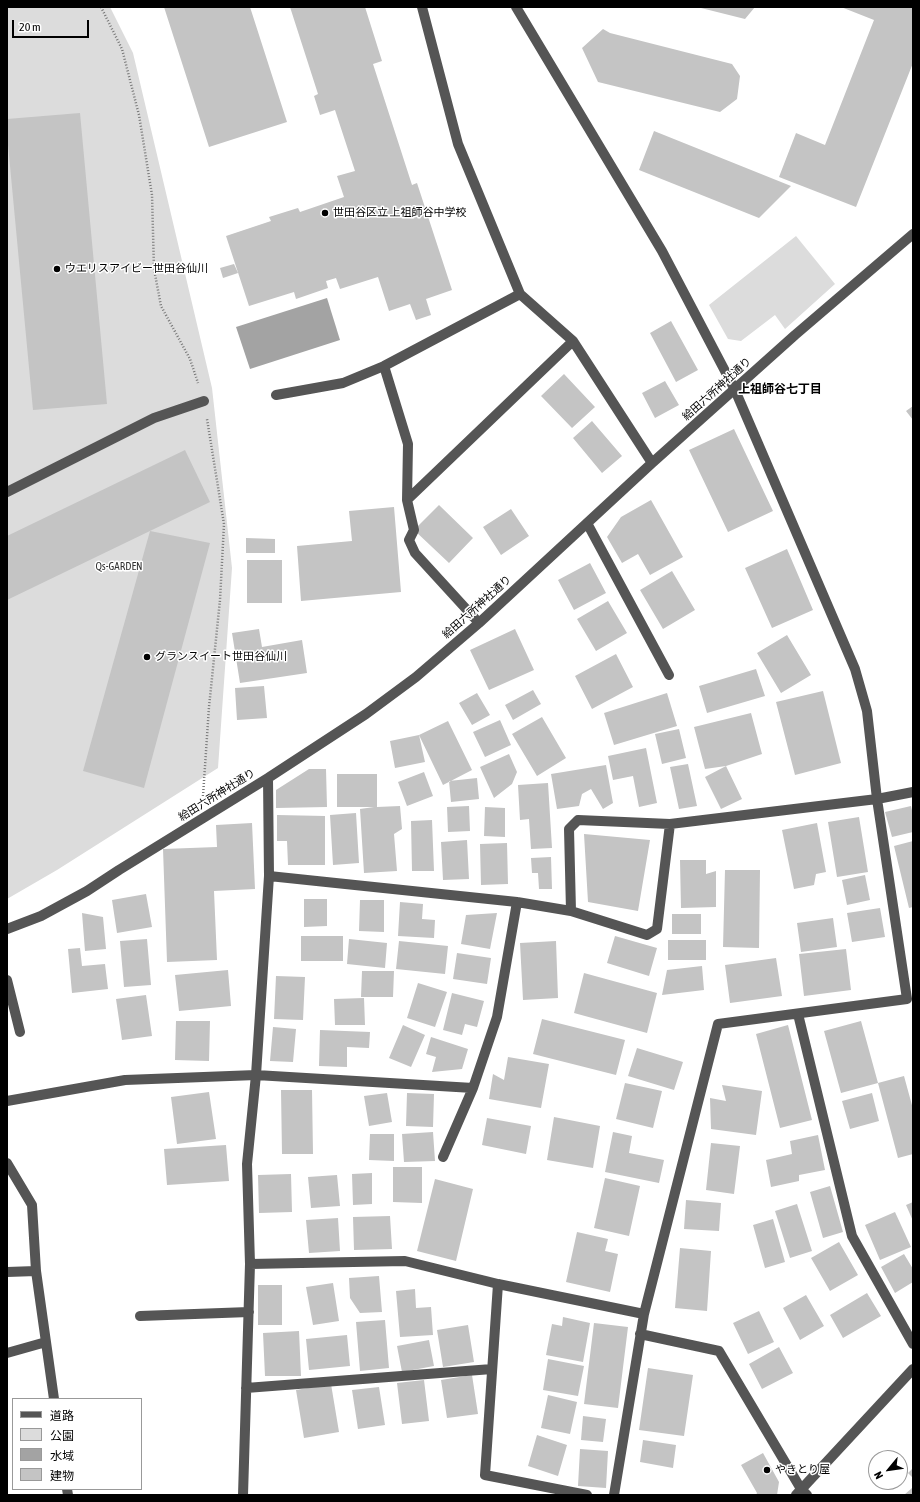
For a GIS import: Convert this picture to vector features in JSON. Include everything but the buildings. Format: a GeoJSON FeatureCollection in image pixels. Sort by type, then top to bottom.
{"type":"FeatureCollection","features":[{"type":"Feature","properties":{"kind":"street"},"geometry":{"type":"LineString","coordinates":[[422,7],[458,144],[520,294],[573,341],[652,464]]}},
{"type":"Feature","properties":{"kind":"street"},"geometry":{"type":"LineString","coordinates":[[516,7],[662,251],[735,390],[855,669],[866,711],[877,799],[909,980],[907,999],[718,1024],[644,1314],[614,1495]]}},
{"type":"Feature","properties":{"kind":"street","name":"給田六所神社通り"},"geometry":{"type":"LineString","coordinates":[[7,929],[41,916],[87,891],[118,870],[268,778],[366,714],[416,677],[480,623],[587,523],[795,335],[913,234]]}},
{"type":"Feature","properties":{"kind":"street"},"geometry":{"type":"LineString","coordinates":[[276,395],[343,383],[384,366],[520,294]]}},
{"type":"Feature","properties":{"kind":"street"},"geometry":{"type":"LineString","coordinates":[[407,500],[573,341]]}},
{"type":"Feature","properties":{"kind":"street"},"geometry":{"type":"LineString","coordinates":[[384,366],[408,444],[407,500],[414,530],[409,540],[415,553],[480,623]]}},
{"type":"Feature","properties":{"kind":"street"},"geometry":{"type":"LineString","coordinates":[[7,492],[154,418],[204,401]]}},
{"type":"Feature","properties":{"kind":"street"},"geometry":{"type":"LineString","coordinates":[[587,523],[669,675]]}},
{"type":"Feature","properties":{"kind":"street"},"geometry":{"type":"LineString","coordinates":[[243,1495],[250,1264],[247,1164],[256,1075],[269,876],[268,778]]}},
{"type":"Feature","properties":{"kind":"street"},"geometry":{"type":"LineString","coordinates":[[571,911],[569,829],[578,820],[670,824],[877,799],[913,792]]}},
{"type":"Feature","properties":{"kind":"street"},"geometry":{"type":"LineString","coordinates":[[269,876],[517,902],[571,911],[647,935],[657,929],[670,824]]}},
{"type":"Feature","properties":{"kind":"street"},"geometry":{"type":"LineString","coordinates":[[443,1157],[472,1088],[497,1017],[517,902]]}},
{"type":"Feature","properties":{"kind":"street"},"geometry":{"type":"LineString","coordinates":[[7,980],[20,1032]]}},
{"type":"Feature","properties":{"kind":"street"},"geometry":{"type":"LineString","coordinates":[[798,1014],[852,1236],[913,1344]]}},
{"type":"Feature","properties":{"kind":"street"},"geometry":{"type":"LineString","coordinates":[[7,1101],[125,1080],[256,1075],[472,1088]]}},
{"type":"Feature","properties":{"kind":"street"},"geometry":{"type":"LineString","coordinates":[[7,1163],[32,1206],[36,1271],[54,1398]]}},
{"type":"Feature","properties":{"kind":"street"},"geometry":{"type":"LineString","coordinates":[[250,1264],[405,1261],[498,1284],[644,1314]]}},
{"type":"Feature","properties":{"kind":"street"},"geometry":{"type":"LineString","coordinates":[[7,1272],[36,1271]]}},
{"type":"Feature","properties":{"kind":"street"},"geometry":{"type":"LineString","coordinates":[[498,1284],[485,1475],[587,1495]]}},
{"type":"Feature","properties":{"kind":"street"},"geometry":{"type":"LineString","coordinates":[[140,1316],[249,1312]]}},
{"type":"Feature","properties":{"kind":"street"},"geometry":{"type":"LineString","coordinates":[[640,1334],[719,1350],[802,1493],[913,1369]]}},
{"type":"Feature","properties":{"kind":"street"},"geometry":{"type":"LineString","coordinates":[[7,1353],[46,1342]]}},
{"type":"Feature","properties":{"kind":"street"},"geometry":{"type":"LineString","coordinates":[[246,1388],[492,1369]]}},
{"type":"Feature","properties":{"kind":"green space","name":"Qs-GARDEN"},"geometry":{"type":"Polygon","coordinates":[[[7,7],[110,7],[133,53],[212,388],[232,568],[218,768],[57,870],[7,899],[7,7]]]}},
{"type":"Feature","properties":{"kind":"green space"},"geometry":{"type":"Polygon","coordinates":[[[796,236],[835,284],[785,329],[775,315],[741,341],[728,339],[709,305],[796,236]]]}},
{"type":"Feature","properties":{"kind":"water"},"geometry":{"type":"Polygon","coordinates":[[[327,298],[340,340],[250,369],[236,327],[327,298]]]}},
{"type":"Feature","properties":{"kind":"place","name":"世田谷区立 上祖師谷中学校"},"geometry":{"type":"Point","coordinates":[325,213]}},
{"type":"Feature","properties":{"kind":"place","name":"ウエリスアイビー世田谷仙川"},"geometry":{"type":"Point","coordinates":[57,269]}},
{"type":"Feature","properties":{"kind":"place","name":"グランスイート世田谷仙川"},"geometry":{"type":"Point","coordinates":[147,657]}},
{"type":"Feature","properties":{"kind":"place","name":"やきとり屋"},"geometry":{"type":"Point","coordinates":[767,1470]}},
{"type":"Feature","properties":{"kind":"district","name":"上祖師谷七丁目"},"geometry":{"type":"Point","coordinates":[780,389]}}]}
